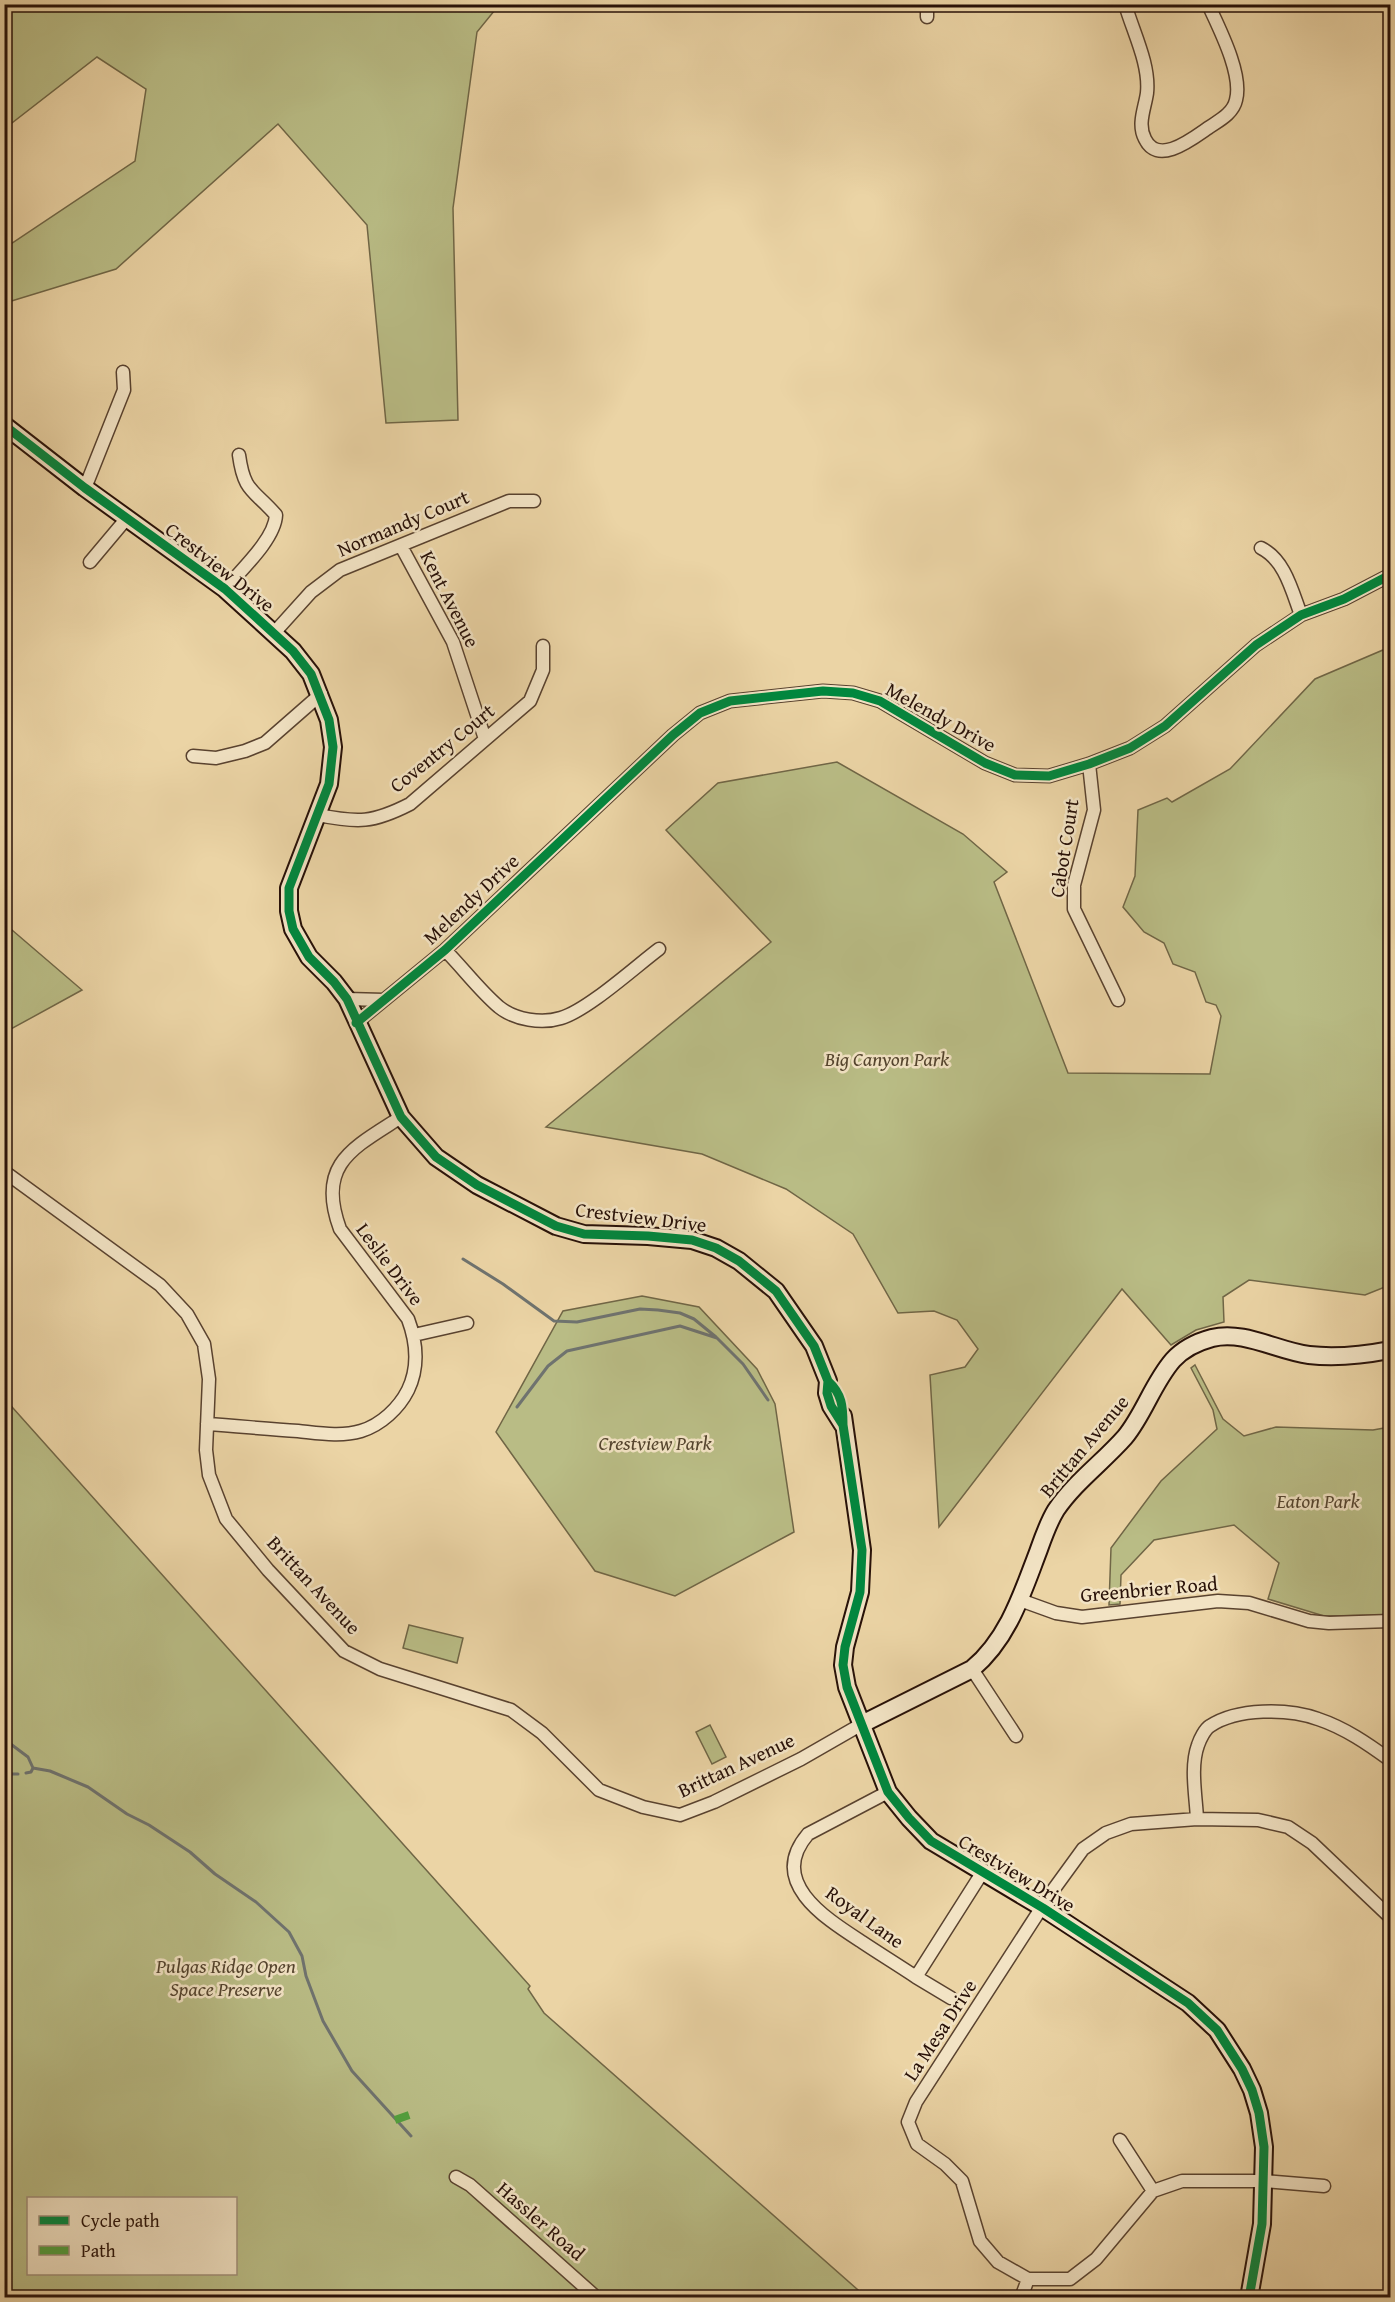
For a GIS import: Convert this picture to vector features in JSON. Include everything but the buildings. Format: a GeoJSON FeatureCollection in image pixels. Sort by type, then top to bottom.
{"type":"FeatureCollection","features":[{"type":"Feature","properties":{"kind":"street"},"geometry":{"type":"LineString","coordinates":[[1125,4],[1147,76],[1147,93],[1141,124],[1143,136],[1152,148],[1165,150],[1178,148],[1193,139],[1228,115],[1236,103],[1237,90],[1228,47],[1208,4]]}},
{"type":"Feature","properties":{"kind":"street"},"geometry":{"type":"LineString","coordinates":[[85,488],[124,390],[123,372]]}},
{"type":"Feature","properties":{"kind":"street","name":"Crestview Drive"},"geometry":{"type":"LineString","coordinates":[[7,432],[225,589],[274,633],[311,674],[321,694],[329,720],[333,747],[329,784],[289,888],[293,929],[309,957],[347,999],[356,1023],[401,1117],[436,1156],[477,1185],[556,1226],[584,1234],[692,1240],[716,1248],[739,1261],[776,1291],[814,1346],[828,1381],[838,1390],[842,1404],[862,1561],[860,1592],[845,1647],[843,1665],[848,1687],[888,1792],[931,1841],[1042,1908],[1188,2003],[1217,2030],[1242,2069],[1252,2090],[1259,2113],[1264,2147],[1262,2224],[1249,2298]]}},
{"type":"Feature","properties":{"kind":"street"},"geometry":{"type":"LineString","coordinates":[[225,589],[268,537],[275,525],[276,515],[248,488],[242,475],[239,455]]}},
{"type":"Feature","properties":{"kind":"street","name":"Normandy Court"},"geometry":{"type":"LineString","coordinates":[[274,633],[311,592],[340,570],[509,501],[534,501]]}},
{"type":"Feature","properties":{"kind":"street"},"geometry":{"type":"LineString","coordinates":[[90,562],[127,518]]}},
{"type":"Feature","properties":{"kind":"street","name":"Kent Avenue"},"geometry":{"type":"LineString","coordinates":[[401,546],[453,642],[485,739]]}},
{"type":"Feature","properties":{"kind":"street"},"geometry":{"type":"LineString","coordinates":[[1261,548],[1270,553],[1283,568],[1301,615]]}},
{"type":"Feature","properties":{"kind":"street","name":"Melendy Drive"},"geometry":{"type":"LineString","coordinates":[[356,1023],[445,950],[673,735],[700,713],[730,700],[823,691],[853,693],[880,701],[985,763],[1015,775],[1049,776],[1130,748],[1165,726],[1256,645],[1301,615],[1344,599],[1390,575]]}},
{"type":"Feature","properties":{"kind":"street","name":"Coventry Court"},"geometry":{"type":"LineString","coordinates":[[318,815],[350,821],[366,820],[388,815],[410,804],[530,700],[543,670],[543,646]]}},
{"type":"Feature","properties":{"kind":"street"},"geometry":{"type":"LineString","coordinates":[[193,756],[216,758],[245,751],[264,743],[321,694]]}},
{"type":"Feature","properties":{"kind":"street","name":"Cabot Court"},"geometry":{"type":"LineString","coordinates":[[1089,764],[1094,810],[1074,885],[1074,909],[1118,1000]]}},
{"type":"Feature","properties":{"kind":"street"},"geometry":{"type":"LineString","coordinates":[[445,950],[500,1008],[535,1021],[561,1018],[582,1008],[659,949]]}},
{"type":"Feature","properties":{"kind":"street"},"geometry":{"type":"LineString","coordinates":[[347,999],[384,1000]]}},
{"type":"Feature","properties":{"kind":"street","name":"Leslie Drive"},"geometry":{"type":"LineString","coordinates":[[207,1424],[334,1434],[362,1431],[382,1421],[403,1400],[413,1378],[416,1357],[414,1335],[408,1319],[340,1229],[334,1213],[332,1195],[334,1179],[340,1163],[350,1152],[401,1117]]}},
{"type":"Feature","properties":{"kind":"street","name":"Brittan Avenue"},"geometry":{"type":"LineString","coordinates":[[9,1175],[160,1285],[187,1314],[204,1344],[209,1379],[206,1450],[209,1475],[226,1519],[268,1570],[344,1651],[380,1669],[511,1710],[542,1733],[599,1790],[643,1808],[680,1815],[801,1759],[972,1669],[986,1657],[1008,1624],[1020,1599],[1056,1510],[1125,1437],[1142,1413],[1165,1370],[1186,1349],[1210,1338],[1225,1336],[1241,1337],[1307,1355],[1348,1356],[1390,1350]]}},
{"type":"Feature","properties":{"kind":"street"},"geometry":{"type":"LineString","coordinates":[[414,1335],[467,1323]]}},
{"type":"Feature","properties":{"kind":"street","name":"Greenbrier Road"},"geometry":{"type":"LineString","coordinates":[[1020,1599],[1056,1613],[1082,1617],[1218,1600],[1249,1603],[1309,1621],[1329,1623],[1390,1621]]}},
{"type":"Feature","properties":{"kind":"street"},"geometry":{"type":"LineString","coordinates":[[972,1669],[1016,1736]]}},
{"type":"Feature","properties":{"kind":"street"},"geometry":{"type":"LineString","coordinates":[[1197,1819],[1195,1758],[1198,1744],[1208,1727],[1237,1714],[1276,1712],[1317,1718],[1365,1741],[1390,1760]]}},
{"type":"Feature","properties":{"kind":"street","name":"Royal Lane"},"geometry":{"type":"LineString","coordinates":[[888,1792],[808,1834],[796,1852],[795,1873],[802,1891],[819,1912],[951,1998]]}},
{"type":"Feature","properties":{"kind":"street","name":"La Mesa Drive"},"geometry":{"type":"LineString","coordinates":[[1153,2191],[1096,2259],[1070,2279],[1028,2279],[998,2262],[980,2241],[962,2181],[945,2164],[917,2144],[908,2122],[916,2102],[1042,1908],[1083,1850],[1106,1833],[1131,1824],[1197,1819],[1258,1820],[1288,1827],[1311,1843],[1390,1917]]}},
{"type":"Feature","properties":{"kind":"street"},"geometry":{"type":"LineString","coordinates":[[916,1977],[982,1873]]}},
{"type":"Feature","properties":{"kind":"street"},"geometry":{"type":"LineString","coordinates":[[1120,2140],[1153,2191],[1182,2181],[1264,2181],[1324,2186]]}},
{"type":"Feature","properties":{"kind":"street","name":"Hassler Road"},"geometry":{"type":"LineString","coordinates":[[456,2177],[470,2185],[597,2298]]}},
{"type":"Feature","properties":{"kind":"street"},"geometry":{"type":"LineString","coordinates":[[1020,2298],[1028,2279]]}},
{"type":"Feature","properties":{"kind":"green space"},"geometry":{"type":"Polygon","coordinates":[[[5,4],[499,5],[477,32],[453,208],[458,420],[386,423],[367,225],[278,124],[116,269],[5,303],[5,248],[135,161],[146,89],[97,57],[8,126],[4,122],[5,4]]]}},
{"type":"Feature","properties":{"kind":"green space","name":"Big Canyon Park"},"geometry":{"type":"Polygon","coordinates":[[[1390,647],[1390,1285],[1365,1295],[1249,1280],[1223,1297],[1224,1322],[1196,1330],[1171,1345],[1122,1289],[939,1527],[930,1375],[965,1367],[978,1349],[957,1320],[934,1311],[898,1313],[853,1234],[786,1189],[702,1154],[546,1127],[771,942],[666,830],[718,783],[837,762],[963,834],[1007,872],[994,882],[1068,1073],[1210,1074],[1221,1016],[1216,1005],[1206,1002],[1195,972],[1173,964],[1164,943],[1144,932],[1123,907],[1135,876],[1138,810],[1167,798],[1172,802],[1230,769],[1315,679],[1390,647]]]}},
{"type":"Feature","properties":{"kind":"green space"},"geometry":{"type":"Polygon","coordinates":[[[5,924],[82,990],[11,1029],[5,1026],[5,924]]]}},
{"type":"Feature","properties":{"kind":"green space","name":"Crestview Park"},"geometry":{"type":"Polygon","coordinates":[[[642,1296],[699,1307],[757,1369],[775,1404],[794,1532],[675,1596],[595,1571],[496,1432],[563,1311],[642,1296]]]}},
{"type":"Feature","properties":{"kind":"green space","name":"Eaton Park"},"geometry":{"type":"Polygon","coordinates":[[[1195,1365],[1223,1419],[1244,1436],[1276,1427],[1373,1430],[1390,1427],[1388,1615],[1324,1616],[1268,1599],[1279,1563],[1234,1525],[1154,1540],[1121,1575],[1120,1604],[1109,1605],[1111,1548],[1161,1481],[1217,1429],[1213,1410],[1191,1368],[1195,1365]]]}},
{"type":"Feature","properties":{"kind":"green space","name":"Pulgas Ridge Open Space Preserve"},"geometry":{"type":"Polygon","coordinates":[[[4,1398],[530,1986],[528,1989],[544,2013],[866,2297],[5,2297],[4,1398]]]}},
{"type":"Feature","properties":{"kind":"green space"},"geometry":{"type":"Polygon","coordinates":[[[409,1625],[463,1638],[457,1663],[403,1648],[409,1625]]]}},
{"type":"Feature","properties":{"kind":"green space"},"geometry":{"type":"Polygon","coordinates":[[[710,1725],[726,1757],[712,1764],[696,1732],[710,1725]]]}},
{"type":"Feature","properties":{"kind":"waterway"},"geometry":{"type":"LineString","coordinates":[[463,1259],[503,1284],[554,1321],[577,1322],[640,1309],[658,1310],[680,1313],[694,1319],[716,1337]]}},
{"type":"Feature","properties":{"kind":"waterway"},"geometry":{"type":"LineString","coordinates":[[517,1407],[548,1366],[567,1351],[680,1326],[717,1338],[743,1364],[768,1400]]}},
{"type":"Feature","properties":{"kind":"waterway"},"geometry":{"type":"LineString","coordinates":[[4,1739],[28,1757],[33,1768]]}},
{"type":"Feature","properties":{"kind":"waterway"},"geometry":{"type":"LineString","coordinates":[[26,1773],[31,1772],[33,1768],[50,1771],[88,1787],[127,1814],[149,1825],[190,1852],[215,1874],[256,1902],[289,1932],[302,1956],[306,1976],[323,2021],[352,2071],[411,2136]]}},
{"type":"Feature","properties":{"kind":"waterway"},"geometry":{"type":"LineString","coordinates":[[4,1774],[18,1774]]}},
{"type":"Feature","properties":{"kind":"marked path"},"geometry":{"type":"LineString","coordinates":[[395,2120],[412,2114]]}},
{"type":"Feature","properties":{"kind":"cycle path"},"geometry":{"type":"LineString","coordinates":[[4,425],[85,488],[225,589],[293,651],[311,674],[329,720],[333,747],[329,784],[289,888],[289,911],[293,929],[309,957],[347,999],[401,1117],[436,1157],[477,1185],[556,1226],[584,1234],[692,1240],[716,1248],[739,1261],[776,1291],[814,1346],[828,1381],[827,1393],[831,1406],[843,1425]]}},
{"type":"Feature","properties":{"kind":"cycle path"},"geometry":{"type":"LineString","coordinates":[[356,1023],[445,950],[673,735],[700,713],[730,701],[823,691],[853,693],[880,701],[985,763],[1015,775],[1049,776],[1130,748],[1165,726],[1256,645],[1301,615],[1344,599],[1390,575]]}},
{"type":"Feature","properties":{"kind":"cycle path"},"geometry":{"type":"LineString","coordinates":[[828,1381],[839,1396],[842,1406],[862,1550],[860,1592],[845,1647],[843,1665],[847,1687],[888,1792],[931,1841],[1043,1908],[1188,2003],[1217,2030],[1242,2069],[1252,2090],[1259,2113],[1264,2147],[1262,2224],[1249,2298]]}}]}
